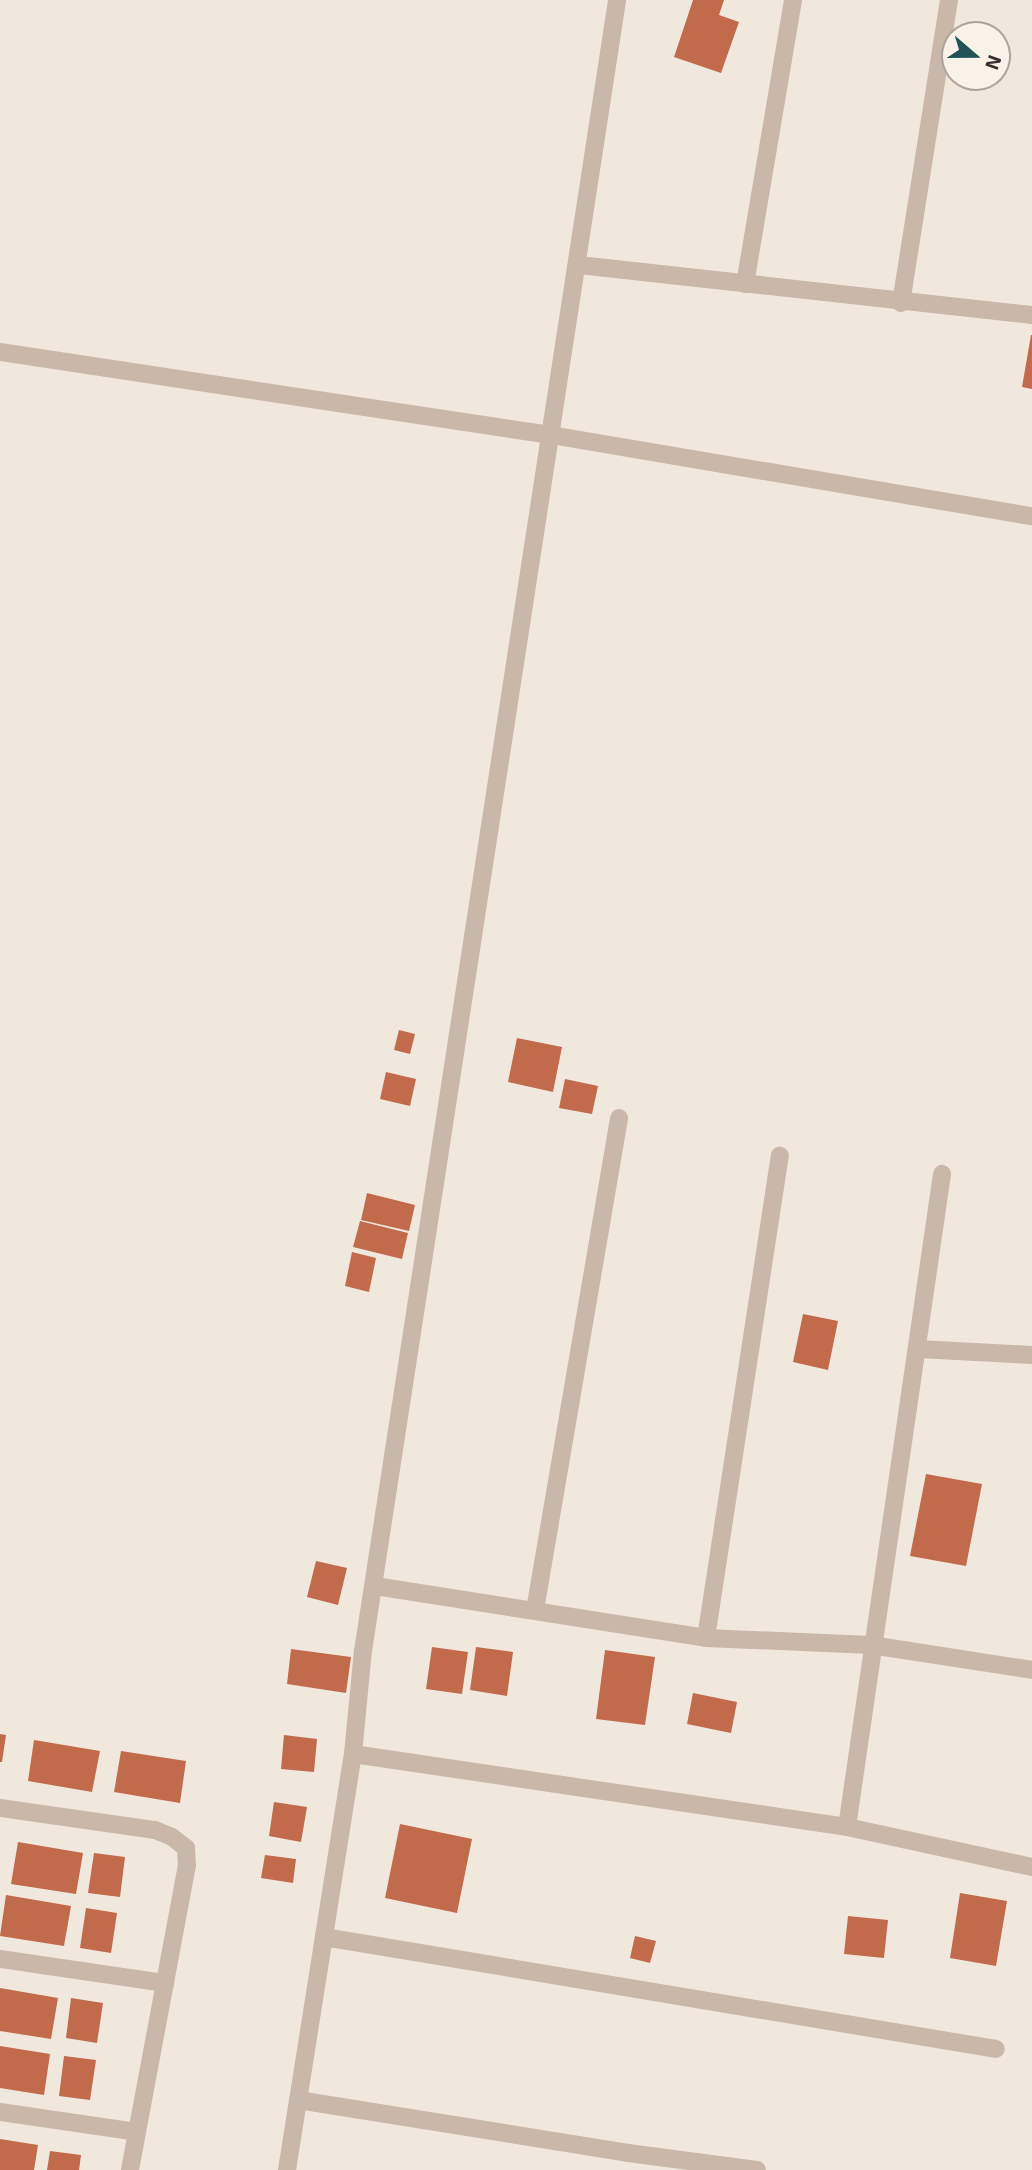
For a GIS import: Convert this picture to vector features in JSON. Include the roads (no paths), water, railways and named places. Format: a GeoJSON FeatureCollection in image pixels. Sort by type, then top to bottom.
{"type":"FeatureCollection","features":[{"type":"Feature","properties":{"kind":"street"},"geometry":{"type":"LineString","coordinates":[[287,2170],[353,1754],[363,1651],[579,265],[617,0]]}},
{"type":"Feature","properties":{"kind":"street"},"geometry":{"type":"LineString","coordinates":[[745,284],[793,0]]}},
{"type":"Feature","properties":{"kind":"street"},"geometry":{"type":"LineString","coordinates":[[901,303],[949,0]]}},
{"type":"Feature","properties":{"kind":"street"},"geometry":{"type":"LineString","coordinates":[[579,265],[901,303],[1032,315]]}},
{"type":"Feature","properties":{"kind":"street"},"geometry":{"type":"LineString","coordinates":[[0,352],[551,435],[1032,516]]}},
{"type":"Feature","properties":{"kind":"street"},"geometry":{"type":"LineString","coordinates":[[535,1610],[620,1118]]}},
{"type":"Feature","properties":{"kind":"street"},"geometry":{"type":"LineString","coordinates":[[706,1638],[780,1156]]}},
{"type":"Feature","properties":{"kind":"street"},"geometry":{"type":"LineString","coordinates":[[846,1827],[942,1174]]}},
{"type":"Feature","properties":{"kind":"street"},"geometry":{"type":"LineString","coordinates":[[918,1349],[1032,1354]]}},
{"type":"Feature","properties":{"kind":"street"},"geometry":{"type":"LineString","coordinates":[[374,1586],[706,1638],[872,1645],[1032,1670]]}},
{"type":"Feature","properties":{"kind":"street"},"geometry":{"type":"LineString","coordinates":[[353,1754],[846,1827],[1032,1867]]}},
{"type":"Feature","properties":{"kind":"street"},"geometry":{"type":"LineString","coordinates":[[0,1808],[155,1830],[172,1837],[186,1848],[187,1865],[130,2170]]}},
{"type":"Feature","properties":{"kind":"street"},"geometry":{"type":"LineString","coordinates":[[324,1937],[996,2049]]}},
{"type":"Feature","properties":{"kind":"street"},"geometry":{"type":"LineString","coordinates":[[0,1959],[165,1983]]}},
{"type":"Feature","properties":{"kind":"street"},"geometry":{"type":"LineString","coordinates":[[298,2100],[628,2153],[757,2170]]}},
{"type":"Feature","properties":{"kind":"street"},"geometry":{"type":"LineString","coordinates":[[0,2112],[137,2132]]}}]}
